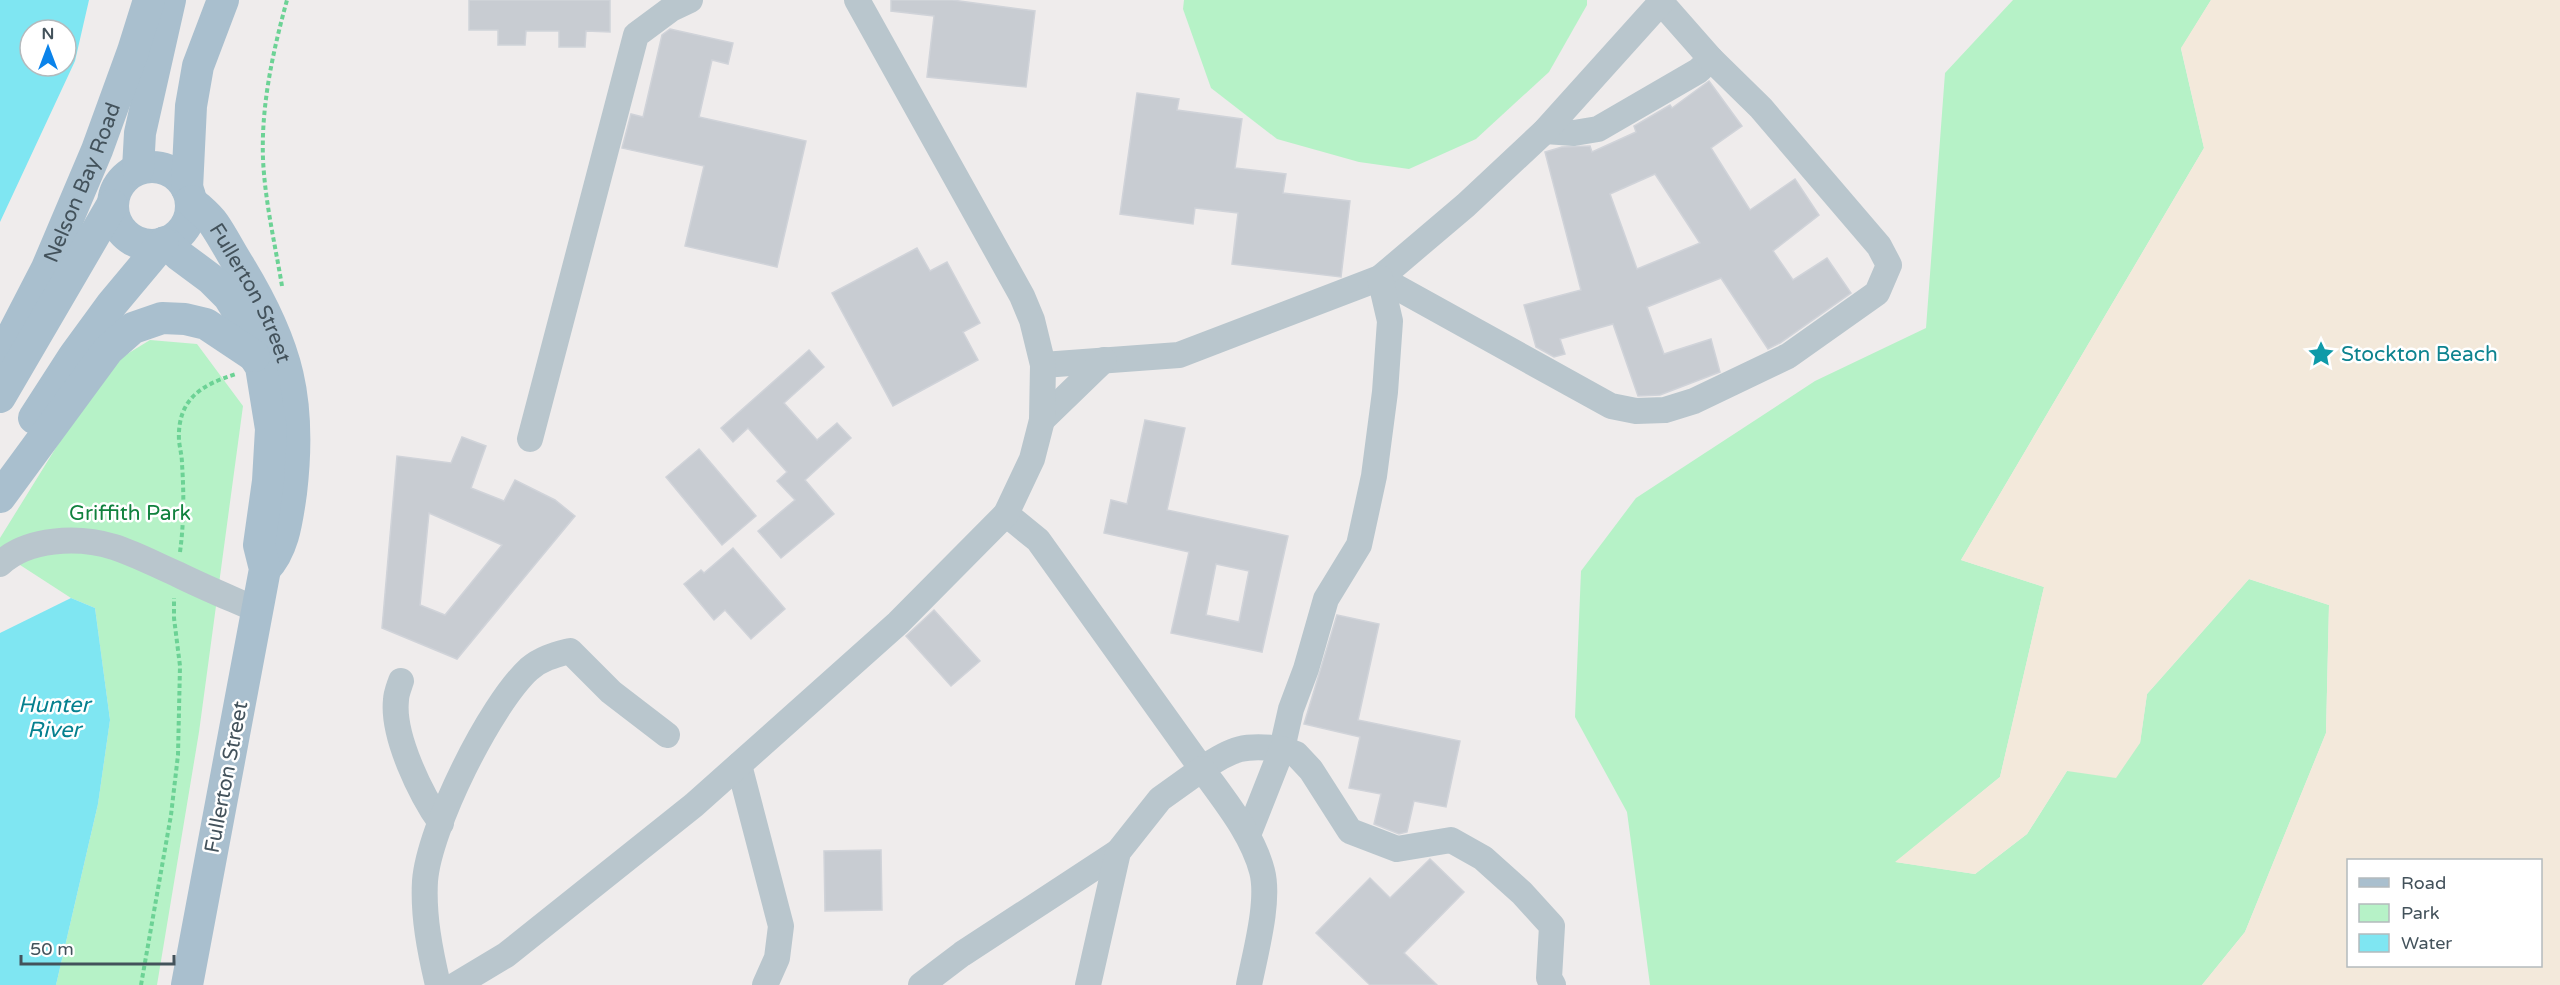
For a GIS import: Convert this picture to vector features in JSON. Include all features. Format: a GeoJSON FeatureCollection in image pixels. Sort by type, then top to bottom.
{"type":"FeatureCollection","features":[{"type":"Feature","properties":{"kind":"main road","name":"Nelson Bay Road"},"geometry":{"type":"LineString","coordinates":[[0,359],[47,268],[97,150],[134,51],[149,0]]}},
{"type":"Feature","properties":{"kind":"main road"},"geometry":{"type":"LineString","coordinates":[[138,169],[140,133],[170,0]]}},
{"type":"Feature","properties":{"kind":"main road"},"geometry":{"type":"LineString","coordinates":[[112,205],[119,228],[139,243],[151,245],[164,243],[177,236],[185,226],[190,214],[191,106],[198,66],[223,0]]}},
{"type":"Feature","properties":{"kind":"main road"},"geometry":{"type":"LineString","coordinates":[[0,397],[112,205],[119,183],[138,169],[152,166],[178,177],[189,195]]}},
{"type":"Feature","properties":{"kind":"main road","name":"Fullerton Street"},"geometry":{"type":"LineString","coordinates":[[189,195],[213,222],[268,315],[282,351],[291,384],[296,428],[290,499],[276,557],[265,569]]}},
{"type":"Feature","properties":{"kind":"main road"},"geometry":{"type":"LineString","coordinates":[[0,471],[74,356],[112,304],[164,243]]}},
{"type":"Feature","properties":{"kind":"main road","name":"Fullerton Street"},"geometry":{"type":"LineString","coordinates":[[164,243],[211,279],[229,297],[242,318],[245,365],[261,368],[271,429],[259,545],[265,569],[188,985]]}},
{"type":"Feature","properties":{"kind":"main road"},"geometry":{"type":"LineString","coordinates":[[0,497],[108,350],[133,328],[162,318],[185,319],[206,324],[245,365]]}},
{"type":"Feature","properties":{"kind":"lane"},"geometry":{"type":"LineString","coordinates":[[530,439],[636,35],[671,9],[690,0]]}},
{"type":"Feature","properties":{"kind":"lane"},"geometry":{"type":"LineString","coordinates":[[456,985],[506,955],[694,805],[898,623],[1006,514],[1032,459],[1042,420],[1043,365],[1032,320],[1022,296],[857,0]]}},
{"type":"Feature","properties":{"kind":"lane"},"geometry":{"type":"LineString","coordinates":[[1043,365],[1179,354],[1380,278],[1466,205],[1545,131],[1660,1],[1711,59],[1761,108],[1879,246],[1889,265],[1877,293],[1788,356],[1694,401],[1665,410],[1636,411],[1611,406],[1380,278]]}},
{"type":"Feature","properties":{"kind":"lane"},"geometry":{"type":"LineString","coordinates":[[1545,131],[1574,133],[1598,129],[1698,71],[1711,59]]}},
{"type":"Feature","properties":{"kind":"lane"},"geometry":{"type":"LineString","coordinates":[[1248,836],[1282,749],[1291,709],[1306,669],[1326,598],[1359,545],[1374,476],[1385,392],[1390,321],[1380,278]]}},
{"type":"Feature","properties":{"kind":"lane"},"geometry":{"type":"LineString","coordinates":[[1042,420],[1104,360]]}},
{"type":"Feature","properties":{"kind":"lane"},"geometry":{"type":"LineString","coordinates":[[1006,514],[1038,540],[1248,836],[1263,873],[1263,912],[1249,985]]}},
{"type":"Feature","properties":{"kind":"lane"},"geometry":{"type":"LineString","coordinates":[[0,564],[14,553],[37,544],[92,543],[113,546],[257,610]]}},
{"type":"Feature","properties":{"kind":"lane"},"geometry":{"type":"LineString","coordinates":[[438,985],[427,936],[425,879],[441,823],[467,764],[495,711],[530,668],[548,656],[570,651],[611,692],[667,735]]}},
{"type":"Feature","properties":{"kind":"lane"},"geometry":{"type":"LineString","coordinates":[[401,681],[396,700],[401,742],[426,803],[441,823]]}},
{"type":"Feature","properties":{"kind":"lane"},"geometry":{"type":"LineString","coordinates":[[921,985],[962,954],[1118,852],[1160,799],[1202,769],[1234,750],[1255,745],[1282,749],[1296,754],[1311,770],[1350,831],[1397,849],[1451,840],[1483,858],[1522,893],[1552,926],[1548,983]]}},
{"type":"Feature","properties":{"kind":"lane"},"geometry":{"type":"LineString","coordinates":[[739,765],[781,926],[777,958],[765,985]]}},
{"type":"Feature","properties":{"kind":"lane"},"geometry":{"type":"LineString","coordinates":[[1088,985],[1118,852]]}},
{"type":"Feature","properties":{"kind":"path"},"geometry":{"type":"LineString","coordinates":[[282,287],[265,187],[263,158],[267,93],[275,43],[286,0]]}},
{"type":"Feature","properties":{"kind":"path"},"geometry":{"type":"LineString","coordinates":[[141,985],[171,815],[178,755],[180,666],[174,618],[176,574],[183,525],[182,461],[179,440],[184,411],[202,388],[245,365]]}},
{"type":"Feature","properties":{"kind":"green space"},"geometry":{"type":"Polygon","coordinates":[[[1184,0],[1587,0],[1587,5],[1549,72],[1476,139],[1409,169],[1359,162],[1277,139],[1211,88],[1183,9],[1184,0]]]}},
{"type":"Feature","properties":{"kind":"green space"},"geometry":{"type":"Polygon","coordinates":[[[2013,0],[2211,0],[2181,49],[2204,148],[1961,560],[2044,587],[2000,777],[1896,862],[1975,874],[2027,834],[2067,771],[2140,743],[2147,694],[2249,579],[2329,605],[2326,733],[2245,932],[2202,985],[1650,985],[1627,812],[1575,717],[1581,571],[1636,498],[1815,381],[1926,328],[1945,73],[2013,0]]]}},
{"type":"Feature","properties":{"kind":"green space","name":"Griffith Park"},"geometry":{"type":"Polygon","coordinates":[[[150,340],[197,344],[243,406],[199,732],[157,985],[56,985],[98,804],[110,720],[95,608],[71,598],[0,552],[0,538],[106,367],[150,340]]]}},
{"type":"Feature","properties":{"kind":"sand","name":"Stockton Beach"},"geometry":{"type":"Polygon","coordinates":[[[2211,0],[2560,0],[2560,985],[2202,985],[2245,932],[2326,733],[2329,605],[2249,579],[2147,694],[2140,743],[2116,778],[2067,771],[2027,834],[1975,874],[1895,862],[2000,777],[2044,587],[1961,560],[2204,148],[2181,48],[2211,0]]]}},
{"type":"Feature","properties":{"kind":"water"},"geometry":{"type":"Polygon","coordinates":[[[0,0],[89,0],[78,48],[78,18],[18,18],[18,78],[67,78],[0,222],[0,0]]]}},
{"type":"Feature","properties":{"kind":"water","name":"Hunter River"},"geometry":{"type":"Polygon","coordinates":[[[71,598],[95,608],[110,720],[98,804],[56,985],[0,985],[0,633],[71,598]]]}},
{"type":"Feature","properties":{"kind":"building"},"geometry":{"type":"Polygon","coordinates":[[[469,0],[610,0],[610,32],[586,31],[585,47],[559,47],[559,31],[526,31],[525,45],[498,45],[498,30],[469,30],[469,0]]]}},
{"type":"Feature","properties":{"kind":"building"},"geometry":{"type":"Polygon","coordinates":[[[891,0],[952,0],[1035,11],[1026,87],[927,77],[934,16],[891,11],[891,0]]]}},
{"type":"Feature","properties":{"kind":"building"},"geometry":{"type":"Polygon","coordinates":[[[670,29],[733,43],[728,64],[712,60],[699,117],[806,141],[777,267],[685,246],[704,166],[622,148],[631,114],[643,117],[662,35],[670,29]]]}},
{"type":"Feature","properties":{"kind":"building"},"geometry":{"type":"Polygon","coordinates":[[[1709,81],[1742,126],[1711,148],[1750,210],[1795,179],[1819,215],[1773,251],[1793,280],[1827,258],[1851,293],[1768,349],[1721,278],[1647,307],[1664,354],[1711,339],[1720,372],[1660,395],[1638,396],[1613,324],[1560,339],[1565,354],[1554,357],[1536,347],[1524,305],[1581,290],[1545,152],[1562,147],[1590,146],[1592,152],[1636,132],[1634,126],[1670,105],[1672,108],[1709,81]],[[1655,174],[1610,194],[1637,269],[1700,243],[1655,174]]]}},
{"type":"Feature","properties":{"kind":"building"},"geometry":{"type":"Polygon","coordinates":[[[1137,93],[1179,99],[1177,110],[1242,119],[1235,168],[1286,174],[1283,193],[1350,201],[1341,277],[1232,264],[1238,213],[1195,208],[1193,224],[1120,214],[1137,93]]]}},
{"type":"Feature","properties":{"kind":"building"},"geometry":{"type":"Polygon","coordinates":[[[917,248],[930,271],[947,262],[980,323],[963,332],[978,360],[893,406],[832,293],[917,248]]]}},
{"type":"Feature","properties":{"kind":"building"},"geometry":{"type":"Polygon","coordinates":[[[809,350],[824,367],[784,403],[817,440],[837,423],[851,438],[805,480],[834,514],[781,558],[758,531],[795,500],[777,481],[787,472],[748,428],[733,442],[721,428],[809,350]]]}},
{"type":"Feature","properties":{"kind":"building"},"geometry":{"type":"Polygon","coordinates":[[[1145,420],[1185,428],[1167,510],[1288,536],[1262,652],[1171,633],[1189,552],[1104,533],[1111,500],[1127,504],[1145,420]],[[1216,564],[1206,615],[1239,622],[1249,571],[1216,564]]]}},
{"type":"Feature","properties":{"kind":"building"},"geometry":{"type":"Polygon","coordinates":[[[462,437],[486,446],[471,488],[504,501],[515,480],[555,500],[575,516],[457,659],[382,628],[397,456],[451,463],[462,437]],[[429,513],[420,605],[445,615],[502,545],[429,513]]]}},
{"type":"Feature","properties":{"kind":"building"},"geometry":{"type":"Polygon","coordinates":[[[699,449],[756,516],[722,545],[666,477],[699,449]]]}},
{"type":"Feature","properties":{"kind":"building"},"geometry":{"type":"Polygon","coordinates":[[[733,548],[785,609],[751,639],[725,610],[714,620],[684,584],[701,570],[704,573],[733,548]]]}},
{"type":"Feature","properties":{"kind":"building"},"geometry":{"type":"Polygon","coordinates":[[[934,610],[980,661],[951,686],[906,636],[934,610]]]}},
{"type":"Feature","properties":{"kind":"building"},"geometry":{"type":"Polygon","coordinates":[[[1337,615],[1379,624],[1358,720],[1460,741],[1446,807],[1414,801],[1407,832],[1399,834],[1374,824],[1381,794],[1349,788],[1360,737],[1304,724],[1337,615]]]}},
{"type":"Feature","properties":{"kind":"building"},"geometry":{"type":"Polygon","coordinates":[[[881,850],[882,910],[825,911],[824,851],[881,850]]]}},
{"type":"Feature","properties":{"kind":"building"},"geometry":{"type":"Polygon","coordinates":[[[1430,859],[1464,892],[1404,953],[1437,985],[1370,985],[1316,933],[1370,878],[1390,898],[1430,859]]]}},
{"type":"Feature","properties":{"kind":"place","name":"Stockton Beach"},"geometry":{"type":"Point","coordinates":[2321,354]}}]}
